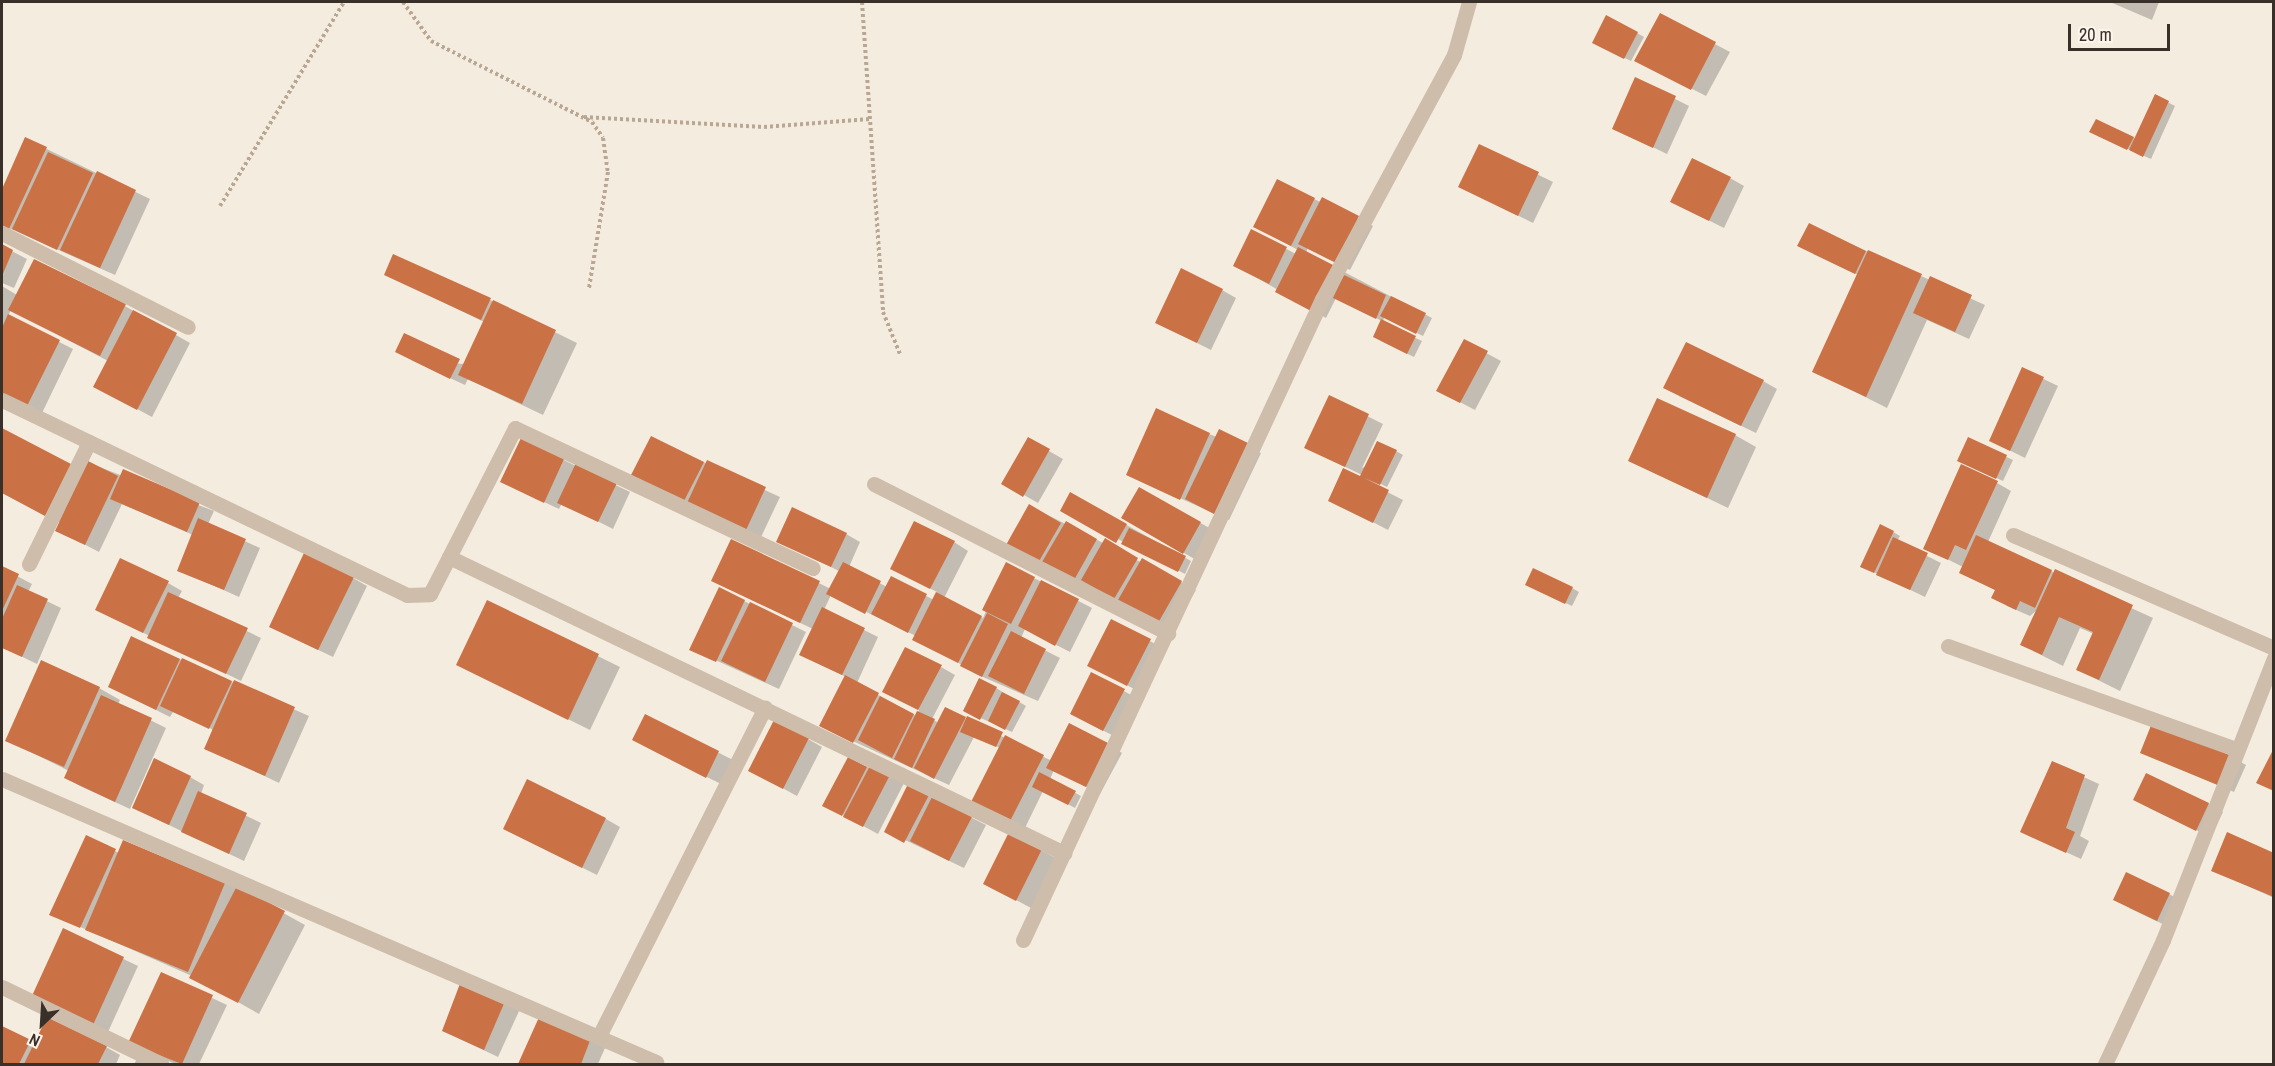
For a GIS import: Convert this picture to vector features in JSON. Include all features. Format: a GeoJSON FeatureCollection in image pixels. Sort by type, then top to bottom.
{"type":"FeatureCollection","features":[{"type":"Feature","properties":{"kind":"street"},"geometry":{"type":"LineString","coordinates":[[1023,940],[1322,299],[1454,55],[1469,2]]}},
{"type":"Feature","properties":{"kind":"street"},"geometry":{"type":"LineString","coordinates":[[2,233],[188,327]]}},
{"type":"Feature","properties":{"kind":"street"},"geometry":{"type":"LineString","coordinates":[[2,400],[407,595],[430,594],[515,428],[813,568]]}},
{"type":"Feature","properties":{"kind":"street"},"geometry":{"type":"LineString","coordinates":[[29,564],[89,442]]}},
{"type":"Feature","properties":{"kind":"street"},"geometry":{"type":"LineString","coordinates":[[873,484],[1168,633]]}},
{"type":"Feature","properties":{"kind":"street"},"geometry":{"type":"LineString","coordinates":[[2013,535],[2274,648]]}},
{"type":"Feature","properties":{"kind":"street"},"geometry":{"type":"LineString","coordinates":[[449,557],[1064,853]]}},
{"type":"Feature","properties":{"kind":"street"},"geometry":{"type":"LineString","coordinates":[[1948,646],[2236,749]]}},
{"type":"Feature","properties":{"kind":"street"},"geometry":{"type":"LineString","coordinates":[[2105,1065],[2163,940],[2236,749],[2274,658]]}},
{"type":"Feature","properties":{"kind":"street"},"geometry":{"type":"LineString","coordinates":[[599,1036],[765,708]]}},
{"type":"Feature","properties":{"kind":"street"},"geometry":{"type":"LineString","coordinates":[[2,779],[656,1062]]}},
{"type":"Feature","properties":{"kind":"street"},"geometry":{"type":"LineString","coordinates":[[2,987],[161,1065]]}},
{"type":"Feature","properties":{"kind":"path"},"geometry":{"type":"LineString","coordinates":[[220,206],[344,2]]}},
{"type":"Feature","properties":{"kind":"path"},"geometry":{"type":"LineString","coordinates":[[403,2],[430,41],[580,117],[603,138],[608,172],[589,288]]}},
{"type":"Feature","properties":{"kind":"path"},"geometry":{"type":"LineString","coordinates":[[862,2],[883,312],[900,354]]}},
{"type":"Feature","properties":{"kind":"path"},"geometry":{"type":"LineString","coordinates":[[580,117],[764,127],[870,119]]}},
{"type":"Feature","properties":{"kind":"building"},"geometry":{"type":"Polygon","coordinates":[[[1660,13],[1716,42],[1691,90],[1634,61],[1660,13]]]}},
{"type":"Feature","properties":{"kind":"building"},"geometry":{"type":"Polygon","coordinates":[[[1606,15],[1638,32],[1624,59],[1592,43],[1606,15]]]}},
{"type":"Feature","properties":{"kind":"building"},"geometry":{"type":"Polygon","coordinates":[[[1635,77],[1676,96],[1653,148],[1612,129],[1635,77]]]}},
{"type":"Feature","properties":{"kind":"building"},"geometry":{"type":"Polygon","coordinates":[[[2155,94],[2169,101],[2143,157],[2129,150],[2155,94]]]}},
{"type":"Feature","properties":{"kind":"building"},"geometry":{"type":"Polygon","coordinates":[[[2096,119],[2134,137],[2127,150],[2089,132],[2096,119]]]}},
{"type":"Feature","properties":{"kind":"building"},"geometry":{"type":"Polygon","coordinates":[[[25,137],[47,147],[9,229],[2,225],[2,189],[25,137]]]}},
{"type":"Feature","properties":{"kind":"building"},"geometry":{"type":"Polygon","coordinates":[[[1479,144],[1539,172],[1518,216],[1458,187],[1479,144]]]}},
{"type":"Feature","properties":{"kind":"building"},"geometry":{"type":"Polygon","coordinates":[[[48,152],[93,173],[57,250],[12,229],[48,152]]]}},
{"type":"Feature","properties":{"kind":"building"},"geometry":{"type":"Polygon","coordinates":[[[1692,158],[1731,177],[1709,221],[1670,202],[1692,158]]]}},
{"type":"Feature","properties":{"kind":"building"},"geometry":{"type":"Polygon","coordinates":[[[97,171],[136,190],[100,268],[60,250],[97,171]]]}},
{"type":"Feature","properties":{"kind":"building"},"geometry":{"type":"Polygon","coordinates":[[[1277,179],[1315,198],[1291,246],[1253,227],[1277,179]]]}},
{"type":"Feature","properties":{"kind":"building"},"geometry":{"type":"Polygon","coordinates":[[[1322,197],[1359,216],[1336,263],[1298,244],[1322,197]]]}},
{"type":"Feature","properties":{"kind":"building"},"geometry":{"type":"Polygon","coordinates":[[[1809,223],[1866,251],[1855,274],[1797,246],[1809,223]]]}},
{"type":"Feature","properties":{"kind":"building"},"geometry":{"type":"Polygon","coordinates":[[[1251,229],[1287,247],[1269,284],[1233,266],[1251,229]]]}},
{"type":"Feature","properties":{"kind":"building"},"geometry":{"type":"Polygon","coordinates":[[[2,244],[13,250],[2,276],[2,244]]]}},
{"type":"Feature","properties":{"kind":"building"},"geometry":{"type":"Polygon","coordinates":[[[1298,247],[1335,266],[1311,311],[1275,292],[1298,247]]]}},
{"type":"Feature","properties":{"kind":"building"},"geometry":{"type":"Polygon","coordinates":[[[1868,250],[1922,274],[1866,397],[1812,372],[1868,250]]]}},
{"type":"Feature","properties":{"kind":"building"},"geometry":{"type":"Polygon","coordinates":[[[393,254],[491,298],[481,320],[384,275],[393,254]]]}},
{"type":"Feature","properties":{"kind":"building"},"geometry":{"type":"Polygon","coordinates":[[[34,259],[126,304],[100,356],[8,310],[34,259]]]}},
{"type":"Feature","properties":{"kind":"building"},"geometry":{"type":"Polygon","coordinates":[[[1181,268],[1223,289],[1197,343],[1155,323],[1181,268]]]}},
{"type":"Feature","properties":{"kind":"building"},"geometry":{"type":"Polygon","coordinates":[[[1344,275],[1386,295],[1376,319],[1333,298],[1344,275]]]}},
{"type":"Feature","properties":{"kind":"building"},"geometry":{"type":"Polygon","coordinates":[[[1930,276],[1972,295],[1955,332],[1913,313],[1930,276]]]}},
{"type":"Feature","properties":{"kind":"building"},"geometry":{"type":"Polygon","coordinates":[[[1391,296],[1426,313],[1416,334],[1380,316],[1391,296]]]}},
{"type":"Feature","properties":{"kind":"building"},"geometry":{"type":"Polygon","coordinates":[[[493,300],[556,330],[522,404],[458,375],[493,300]]]}},
{"type":"Feature","properties":{"kind":"building"},"geometry":{"type":"Polygon","coordinates":[[[133,310],[177,333],[137,410],[93,387],[133,310]]]}},
{"type":"Feature","properties":{"kind":"building"},"geometry":{"type":"Polygon","coordinates":[[[8,314],[60,340],[27,406],[2,393],[2,328],[8,314]]]}},
{"type":"Feature","properties":{"kind":"building"},"geometry":{"type":"Polygon","coordinates":[[[1381,319],[1416,336],[1407,354],[1373,337],[1381,319]]]}},
{"type":"Feature","properties":{"kind":"building"},"geometry":{"type":"Polygon","coordinates":[[[404,333],[460,359],[450,379],[395,352],[404,333]]]}},
{"type":"Feature","properties":{"kind":"building"},"geometry":{"type":"Polygon","coordinates":[[[1464,339],[1488,351],[1460,403],[1436,391],[1464,339]]]}},
{"type":"Feature","properties":{"kind":"building"},"geometry":{"type":"Polygon","coordinates":[[[1686,342],[1764,380],[1741,426],[1663,388],[1686,342]]]}},
{"type":"Feature","properties":{"kind":"building"},"geometry":{"type":"Polygon","coordinates":[[[2022,367],[2044,377],[2010,451],[1989,441],[2022,367]]]}},
{"type":"Feature","properties":{"kind":"building"},"geometry":{"type":"Polygon","coordinates":[[[1329,395],[1369,414],[1345,467],[1304,448],[1329,395]]]}},
{"type":"Feature","properties":{"kind":"building"},"geometry":{"type":"Polygon","coordinates":[[[1657,398],[1736,434],[1707,498],[1628,461],[1657,398]]]}},
{"type":"Feature","properties":{"kind":"building"},"geometry":{"type":"Polygon","coordinates":[[[1156,408],[1210,433],[1180,500],[1126,475],[1156,408]]]}},
{"type":"Feature","properties":{"kind":"building"},"geometry":{"type":"Polygon","coordinates":[[[2,428],[71,464],[45,516],[2,493],[2,428]]]}},
{"type":"Feature","properties":{"kind":"building"},"geometry":{"type":"Polygon","coordinates":[[[1219,429],[1248,443],[1214,514],[1185,499],[1219,429]]]}},
{"type":"Feature","properties":{"kind":"building"},"geometry":{"type":"Polygon","coordinates":[[[651,436],[704,462],[684,501],[631,475],[651,436]]]}},
{"type":"Feature","properties":{"kind":"building"},"geometry":{"type":"Polygon","coordinates":[[[1028,437],[1050,449],[1023,497],[1001,484],[1028,437]]]}},
{"type":"Feature","properties":{"kind":"building"},"geometry":{"type":"Polygon","coordinates":[[[1968,437],[2007,455],[1996,479],[1957,461],[1968,437]]]}},
{"type":"Feature","properties":{"kind":"building"},"geometry":{"type":"Polygon","coordinates":[[[521,438],[564,459],[544,503],[500,482],[521,438]]]}},
{"type":"Feature","properties":{"kind":"building"},"geometry":{"type":"Polygon","coordinates":[[[1377,441],[1397,450],[1380,485],[1364,478],[1389,490],[1373,523],[1328,501],[1343,468],[1360,476],[1377,441]]]}},
{"type":"Feature","properties":{"kind":"building"},"geometry":{"type":"Polygon","coordinates":[[[707,460],[766,487],[746,530],[687,503],[707,460]]]}},
{"type":"Feature","properties":{"kind":"building"},"geometry":{"type":"Polygon","coordinates":[[[88,461],[118,476],[85,545],[55,531],[88,461]]]}},
{"type":"Feature","properties":{"kind":"building"},"geometry":{"type":"Polygon","coordinates":[[[576,463],[617,483],[598,522],[557,503],[576,463]]]}},
{"type":"Feature","properties":{"kind":"building"},"geometry":{"type":"Polygon","coordinates":[[[1961,464],[1998,481],[1966,550],[1955,545],[1948,560],[1923,549],[1961,464]]]}},
{"type":"Feature","properties":{"kind":"building"},"geometry":{"type":"Polygon","coordinates":[[[123,469],[200,502],[187,532],[110,499],[123,469]]]}},
{"type":"Feature","properties":{"kind":"building"},"geometry":{"type":"Polygon","coordinates":[[[1139,487],[1201,522],[1183,554],[1121,518],[1139,487]]]}},
{"type":"Feature","properties":{"kind":"building"},"geometry":{"type":"Polygon","coordinates":[[[1070,492],[1127,524],[1116,543],[1060,511],[1070,492]]]}},
{"type":"Feature","properties":{"kind":"building"},"geometry":{"type":"Polygon","coordinates":[[[1029,504],[1061,523],[1038,563],[1006,545],[1029,504]]]}},
{"type":"Feature","properties":{"kind":"building"},"geometry":{"type":"Polygon","coordinates":[[[792,507],[847,533],[831,567],[776,542],[792,507]]]}},
{"type":"Feature","properties":{"kind":"building"},"geometry":{"type":"Polygon","coordinates":[[[198,518],[246,539],[224,590],[177,571],[198,518]]]}},
{"type":"Feature","properties":{"kind":"building"},"geometry":{"type":"Polygon","coordinates":[[[914,521],[955,541],[930,589],[890,569],[914,521]]]}},
{"type":"Feature","properties":{"kind":"building"},"geometry":{"type":"Polygon","coordinates":[[[1066,521],[1097,539],[1074,580],[1042,562],[1066,521]]]}},
{"type":"Feature","properties":{"kind":"building"},"geometry":{"type":"Polygon","coordinates":[[[1880,524],[1894,531],[1874,573],[1860,567],[1880,524]]]}},
{"type":"Feature","properties":{"kind":"building"},"geometry":{"type":"Polygon","coordinates":[[[1129,528],[1186,556],[1178,572],[1121,544],[1129,528]]]}},
{"type":"Feature","properties":{"kind":"building"},"geometry":{"type":"Polygon","coordinates":[[[1976,535],[2052,570],[2035,608],[2020,601],[2016,610],[1991,598],[1995,590],[1959,573],[1976,535]]]}},
{"type":"Feature","properties":{"kind":"building"},"geometry":{"type":"Polygon","coordinates":[[[1893,537],[1928,553],[1910,590],[1876,575],[1893,537]]]}},
{"type":"Feature","properties":{"kind":"building"},"geometry":{"type":"Polygon","coordinates":[[[1105,538],[1138,558],[1114,599],[1081,580],[1105,538]]]}},
{"type":"Feature","properties":{"kind":"building"},"geometry":{"type":"Polygon","coordinates":[[[731,539],[820,581],[800,623],[711,581],[731,539]]]}},
{"type":"Feature","properties":{"kind":"building"},"geometry":{"type":"Polygon","coordinates":[[[304,553],[354,577],[318,650],[269,627],[304,553]]]}},
{"type":"Feature","properties":{"kind":"building"},"geometry":{"type":"Polygon","coordinates":[[[120,558],[169,581],[143,633],[95,610],[120,558]]]}},
{"type":"Feature","properties":{"kind":"building"},"geometry":{"type":"Polygon","coordinates":[[[1142,558],[1182,581],[1158,623],[1118,600],[1142,558]]]}},
{"type":"Feature","properties":{"kind":"building"},"geometry":{"type":"Polygon","coordinates":[[[843,562],[881,581],[865,614],[826,594],[843,562]]]}},
{"type":"Feature","properties":{"kind":"building"},"geometry":{"type":"Polygon","coordinates":[[[1006,562],[1035,577],[1011,624],[982,610],[1006,562]]]}},
{"type":"Feature","properties":{"kind":"building"},"geometry":{"type":"Polygon","coordinates":[[[2,566],[19,574],[2,611],[2,566]]]}},
{"type":"Feature","properties":{"kind":"building"},"geometry":{"type":"Polygon","coordinates":[[[1533,568],[1573,587],[1565,604],[1525,585],[1533,568]]]}},
{"type":"Feature","properties":{"kind":"building"},"geometry":{"type":"Polygon","coordinates":[[[2055,569],[2133,605],[2099,680],[2076,670],[2093,632],[2059,617],[2042,655],[2020,645],[2055,569]]]}},
{"type":"Feature","properties":{"kind":"building"},"geometry":{"type":"Polygon","coordinates":[[[891,576],[927,594],[908,633],[871,614],[891,576]]]}},
{"type":"Feature","properties":{"kind":"building"},"geometry":{"type":"Polygon","coordinates":[[[1041,580],[1079,599],[1055,646],[1018,626],[1041,580]]]}},
{"type":"Feature","properties":{"kind":"building"},"geometry":{"type":"Polygon","coordinates":[[[17,585],[48,599],[22,657],[2,648],[2,619],[17,585]]]}},
{"type":"Feature","properties":{"kind":"building"},"geometry":{"type":"Polygon","coordinates":[[[719,587],[745,600],[716,662],[689,650],[719,587]]]}},
{"type":"Feature","properties":{"kind":"building"},"geometry":{"type":"Polygon","coordinates":[[[168,592],[248,628],[226,674],[147,638],[168,592]]]}},
{"type":"Feature","properties":{"kind":"building"},"geometry":{"type":"Polygon","coordinates":[[[936,592],[982,616],[958,663],[912,640],[936,592]]]}},
{"type":"Feature","properties":{"kind":"building"},"geometry":{"type":"Polygon","coordinates":[[[487,600],[599,654],[568,720],[456,665],[487,600]]]}},
{"type":"Feature","properties":{"kind":"building"},"geometry":{"type":"Polygon","coordinates":[[[750,602],[793,623],[765,682],[721,661],[750,602]]]}},
{"type":"Feature","properties":{"kind":"building"},"geometry":{"type":"Polygon","coordinates":[[[822,607],[865,628],[842,675],[799,655],[822,607]]]}},
{"type":"Feature","properties":{"kind":"building"},"geometry":{"type":"Polygon","coordinates":[[[987,613],[1008,624],[982,677],[960,666],[987,613]]]}},
{"type":"Feature","properties":{"kind":"building"},"geometry":{"type":"Polygon","coordinates":[[[1111,619],[1151,639],[1127,686],[1087,666],[1111,619]]]}},
{"type":"Feature","properties":{"kind":"building"},"geometry":{"type":"Polygon","coordinates":[[[1011,631],[1046,649],[1024,694],[988,676],[1011,631]]]}},
{"type":"Feature","properties":{"kind":"building"},"geometry":{"type":"Polygon","coordinates":[[[131,636],[180,659],[156,710],[108,687],[131,636]]]}},
{"type":"Feature","properties":{"kind":"building"},"geometry":{"type":"Polygon","coordinates":[[[905,647],[942,665],[918,710],[882,692],[905,647]]]}},
{"type":"Feature","properties":{"kind":"building"},"geometry":{"type":"Polygon","coordinates":[[[182,658],[232,681],[209,729],[160,706],[182,658]]]}},
{"type":"Feature","properties":{"kind":"building"},"geometry":{"type":"Polygon","coordinates":[[[41,660],[100,687],[64,767],[5,741],[41,660]]]}},
{"type":"Feature","properties":{"kind":"building"},"geometry":{"type":"Polygon","coordinates":[[[1091,672],[1125,689],[1103,731],[1070,714],[1091,672]]]}},
{"type":"Feature","properties":{"kind":"building"},"geometry":{"type":"Polygon","coordinates":[[[845,675],[879,693],[853,743],[819,726],[845,675]]]}},
{"type":"Feature","properties":{"kind":"building"},"geometry":{"type":"Polygon","coordinates":[[[979,678],[997,687],[980,720],[963,711],[979,678]]]}},
{"type":"Feature","properties":{"kind":"building"},"geometry":{"type":"Polygon","coordinates":[[[234,680],[295,707],[265,776],[204,749],[234,680]]]}},
{"type":"Feature","properties":{"kind":"building"},"geometry":{"type":"Polygon","coordinates":[[[1002,692],[1020,701],[1005,730],[988,721],[1002,692]]]}},
{"type":"Feature","properties":{"kind":"building"},"geometry":{"type":"Polygon","coordinates":[[[101,695],[152,718],[115,802],[64,778],[101,695]]]}},
{"type":"Feature","properties":{"kind":"building"},"geometry":{"type":"Polygon","coordinates":[[[880,696],[914,714],[892,758],[858,740],[880,696]]]}},
{"type":"Feature","properties":{"kind":"building"},"geometry":{"type":"Polygon","coordinates":[[[945,707],[966,717],[934,779],[914,768],[945,707]]]}},
{"type":"Feature","properties":{"kind":"building"},"geometry":{"type":"Polygon","coordinates":[[[917,711],[935,719],[912,768],[894,759],[917,711]]]}},
{"type":"Feature","properties":{"kind":"building"},"geometry":{"type":"Polygon","coordinates":[[[645,714],[719,751],[706,778],[632,740],[645,714]]]}},
{"type":"Feature","properties":{"kind":"building"},"geometry":{"type":"Polygon","coordinates":[[[967,716],[1003,732],[996,747],[960,732],[967,716]]]}},
{"type":"Feature","properties":{"kind":"building"},"geometry":{"type":"Polygon","coordinates":[[[774,720],[809,738],[783,789],[748,771],[774,720]]]}},
{"type":"Feature","properties":{"kind":"building"},"geometry":{"type":"Polygon","coordinates":[[[1069,723],[1108,743],[1086,787],[1046,768],[1069,723]]]}},
{"type":"Feature","properties":{"kind":"building"},"geometry":{"type":"Polygon","coordinates":[[[2152,723],[2232,756],[2220,786],[2140,753],[2152,723]]]}},
{"type":"Feature","properties":{"kind":"building"},"geometry":{"type":"Polygon","coordinates":[[[1005,735],[1044,755],[1010,821],[971,802],[1005,735]]]}},
{"type":"Feature","properties":{"kind":"building"},"geometry":{"type":"Polygon","coordinates":[[[2274,748],[2274,791],[2256,783],[2274,748]]]}},
{"type":"Feature","properties":{"kind":"building"},"geometry":{"type":"Polygon","coordinates":[[[848,757],[867,767],[842,816],[822,806],[848,757]]]}},
{"type":"Feature","properties":{"kind":"building"},"geometry":{"type":"Polygon","coordinates":[[[154,758],[191,776],[169,825],[132,808],[154,758]]]}},
{"type":"Feature","properties":{"kind":"building"},"geometry":{"type":"Polygon","coordinates":[[[2052,761],[2085,775],[2066,828],[2075,832],[2066,853],[2020,832],[2052,761]]]}},
{"type":"Feature","properties":{"kind":"building"},"geometry":{"type":"Polygon","coordinates":[[[871,764],[891,773],[863,827],[843,817],[871,764]]]}},
{"type":"Feature","properties":{"kind":"building"},"geometry":{"type":"Polygon","coordinates":[[[1039,772],[1076,791],[1068,805],[1032,787],[1039,772]]]}},
{"type":"Feature","properties":{"kind":"building"},"geometry":{"type":"Polygon","coordinates":[[[2146,773],[2209,803],[2196,831],[2133,800],[2146,773]]]}},
{"type":"Feature","properties":{"kind":"building"},"geometry":{"type":"Polygon","coordinates":[[[527,779],[606,818],[582,868],[503,829],[527,779]]]}},
{"type":"Feature","properties":{"kind":"building"},"geometry":{"type":"Polygon","coordinates":[[[908,784],[929,795],[904,843],[884,832],[908,784]]]}},
{"type":"Feature","properties":{"kind":"building"},"geometry":{"type":"Polygon","coordinates":[[[198,791],[247,813],[229,854],[181,832],[198,791]]]}},
{"type":"Feature","properties":{"kind":"building"},"geometry":{"type":"Polygon","coordinates":[[[933,795],[973,815],[949,861],[910,841],[933,795]]]}},
{"type":"Feature","properties":{"kind":"building"},"geometry":{"type":"Polygon","coordinates":[[[1009,832],[1042,849],[1016,901],[983,884],[1009,832]]]}},
{"type":"Feature","properties":{"kind":"building"},"geometry":{"type":"Polygon","coordinates":[[[2227,832],[2274,853],[2274,897],[2211,871],[2227,832]]]}},
{"type":"Feature","properties":{"kind":"building"},"geometry":{"type":"Polygon","coordinates":[[[86,835],[116,849],[80,928],[49,915],[86,835]]]}},
{"type":"Feature","properties":{"kind":"building"},"geometry":{"type":"Polygon","coordinates":[[[123,840],[225,883],[188,972],[85,930],[123,840]]]}},
{"type":"Feature","properties":{"kind":"building"},"geometry":{"type":"Polygon","coordinates":[[[2126,872],[2170,893],[2157,921],[2113,900],[2126,872]]]}},
{"type":"Feature","properties":{"kind":"building"},"geometry":{"type":"Polygon","coordinates":[[[237,886],[285,911],[238,1003],[189,978],[237,886]]]}},
{"type":"Feature","properties":{"kind":"building"},"geometry":{"type":"Polygon","coordinates":[[[63,928],[124,957],[93,1025],[31,998],[63,928]]]}},
{"type":"Feature","properties":{"kind":"building"},"geometry":{"type":"Polygon","coordinates":[[[161,972],[213,995],[182,1064],[128,1043],[161,972]]]}},
{"type":"Feature","properties":{"kind":"building"},"geometry":{"type":"Polygon","coordinates":[[[461,981],[506,999],[484,1050],[442,1031],[461,981]]]}},
{"type":"Feature","properties":{"kind":"building"},"geometry":{"type":"Polygon","coordinates":[[[540,1015],[591,1038],[581,1064],[518,1064],[540,1015]]]}},
{"type":"Feature","properties":{"kind":"building"},"geometry":{"type":"Polygon","coordinates":[[[47,1017],[107,1046],[98,1064],[24,1064],[47,1017]]]}},
{"type":"Feature","properties":{"kind":"building"},"geometry":{"type":"Polygon","coordinates":[[[2,1026],[31,1040],[19,1064],[2,1064],[2,1026]]]}}]}
